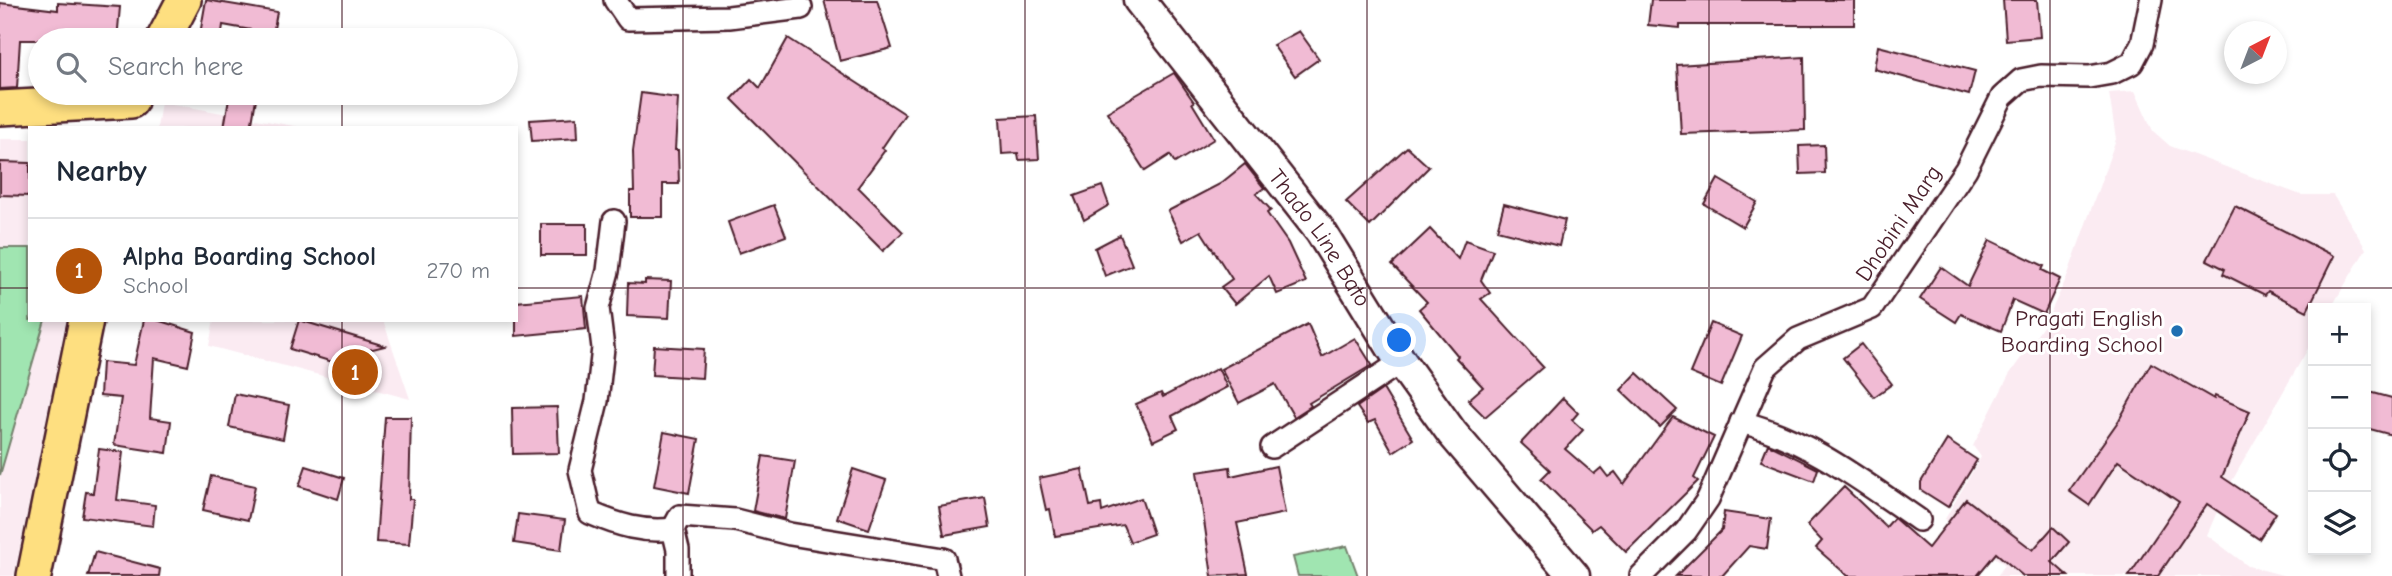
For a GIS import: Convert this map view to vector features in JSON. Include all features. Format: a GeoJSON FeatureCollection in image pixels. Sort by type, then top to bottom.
{"type":"FeatureCollection","features":[{"type":"Feature","properties":{"kind":"main road"},"geometry":{"type":"LineString","coordinates":[[169,28],[184,0]]}},
{"type":"Feature","properties":{"kind":"main road","name":"Thado Line Bato"},"geometry":{"type":"LineString","coordinates":[[1139,0],[1321,232],[1401,362],[1452,433],[1574,576]]}},
{"type":"Feature","properties":{"kind":"main road"},"geometry":{"type":"LineString","coordinates":[[0,108],[131,107]]}},
{"type":"Feature","properties":{"kind":"main road"},"geometry":{"type":"LineString","coordinates":[[34,576],[86,322]]}},
{"type":"Feature","properties":{"kind":"street"},"geometry":{"type":"LineString","coordinates":[[615,0],[628,19],[729,18],[802,8]]}},
{"type":"Feature","properties":{"kind":"street","name":"Dhobini Marg"},"geometry":{"type":"LineString","coordinates":[[1641,576],[1686,531],[1708,499],[1765,368],[1798,339],[1872,308],[1966,169],[2002,97],[2021,79],[2041,76],[2089,77],[2112,73],[2132,63],[2142,44],[2151,0]]}},
{"type":"Feature","properties":{"kind":"street"},"geometry":{"type":"LineString","coordinates":[[614,221],[608,271],[598,308],[603,348],[597,401],[580,470],[583,490],[590,513],[620,526],[656,531],[673,529]]}},
{"type":"Feature","properties":{"kind":"street"},"geometry":{"type":"LineString","coordinates":[[1272,447],[1401,362]]}},
{"type":"Feature","properties":{"kind":"street"},"geometry":{"type":"LineString","coordinates":[[1741,422],[1769,429],[1822,454],[1919,520]]}},
{"type":"Feature","properties":{"kind":"street"},"geometry":{"type":"LineString","coordinates":[[678,576],[678,550],[673,529],[680,516],[734,520],[790,534],[944,559],[948,576]]}},
{"type":"Feature","properties":{"kind":"shaded area","name":"Pragati English Boarding School"},"geometry":{"type":"Polygon","coordinates":[[[2135,91],[2153,131],[2170,146],[2301,195],[2333,195],[2366,249],[2334,303],[2308,303],[2308,349],[2225,493],[2207,535],[2248,566],[2286,576],[1997,576],[2005,565],[1945,519],[1981,457],[1973,446],[2009,375],[2046,322],[2067,277],[2116,139],[2109,93],[2135,91]]]}},
{"type":"Feature","properties":{"kind":"shaded area"},"geometry":{"type":"Polygon","coordinates":[[[161,105],[178,105],[294,126],[157,126],[161,105]]]}},
{"type":"Feature","properties":{"kind":"shaded area"},"geometry":{"type":"Polygon","coordinates":[[[0,139],[28,139],[28,322],[66,322],[14,576],[0,576],[0,139]]]}},
{"type":"Feature","properties":{"kind":"shaded area"},"geometry":{"type":"Polygon","coordinates":[[[214,322],[384,322],[410,399],[209,346],[214,322]]]}},
{"type":"Feature","properties":{"kind":"green space"},"geometry":{"type":"Polygon","coordinates":[[[0,248],[28,248],[28,322],[44,322],[0,475],[0,248]]]}},
{"type":"Feature","properties":{"kind":"green space"},"geometry":{"type":"Polygon","coordinates":[[[1347,546],[1358,576],[1298,576],[1293,557],[1347,546]]]}},
{"type":"Feature","properties":{"kind":"building"},"geometry":{"type":"Polygon","coordinates":[[[206,0],[277,12],[274,28],[223,25],[223,28],[201,28],[206,0]]]}},
{"type":"Feature","properties":{"kind":"building"},"geometry":{"type":"Polygon","coordinates":[[[824,0],[877,0],[892,48],[840,61],[824,0]]]}},
{"type":"Feature","properties":{"kind":"building"},"geometry":{"type":"Polygon","coordinates":[[[1651,0],[1854,0],[1854,25],[1680,25],[1680,28],[1648,25],[1651,0]]]}},
{"type":"Feature","properties":{"kind":"building"},"geometry":{"type":"Polygon","coordinates":[[[2003,0],[2037,0],[2040,37],[2006,40],[2003,0]]]}},
{"type":"Feature","properties":{"kind":"building"},"geometry":{"type":"Polygon","coordinates":[[[0,3],[58,10],[58,3],[120,7],[118,28],[28,28],[28,40],[20,40],[17,88],[0,89],[0,3]]]}},
{"type":"Feature","properties":{"kind":"building"},"geometry":{"type":"Polygon","coordinates":[[[1299,31],[1319,59],[1295,76],[1273,45],[1299,31]]]}},
{"type":"Feature","properties":{"kind":"building"},"geometry":{"type":"Polygon","coordinates":[[[788,38],[905,114],[882,148],[885,150],[858,187],[903,232],[883,251],[732,99],[751,79],[760,88],[788,38]]]}},
{"type":"Feature","properties":{"kind":"building"},"geometry":{"type":"Polygon","coordinates":[[[1878,46],[1975,71],[1969,95],[1874,69],[1878,46]]]}},
{"type":"Feature","properties":{"kind":"building"},"geometry":{"type":"Polygon","coordinates":[[[1804,57],[1805,130],[1681,134],[1677,65],[1804,57]]]}},
{"type":"Feature","properties":{"kind":"building"},"geometry":{"type":"Polygon","coordinates":[[[1174,73],[1214,139],[1175,163],[1170,155],[1145,171],[1107,112],[1174,73]]]}},
{"type":"Feature","properties":{"kind":"building"},"geometry":{"type":"Polygon","coordinates":[[[641,93],[678,98],[675,150],[678,150],[679,184],[663,184],[663,217],[630,217],[630,191],[634,191],[633,151],[641,93]]]}},
{"type":"Feature","properties":{"kind":"building"},"geometry":{"type":"Polygon","coordinates":[[[228,105],[255,105],[251,126],[224,126],[228,105]]]}},
{"type":"Feature","properties":{"kind":"building"},"geometry":{"type":"Polygon","coordinates":[[[1036,116],[1039,159],[1019,160],[1018,153],[1002,154],[1000,118],[1036,116]]]}},
{"type":"Feature","properties":{"kind":"building"},"geometry":{"type":"Polygon","coordinates":[[[577,117],[578,138],[532,141],[530,120],[577,117]]]}},
{"type":"Feature","properties":{"kind":"building"},"geometry":{"type":"Polygon","coordinates":[[[1824,145],[1825,173],[1800,174],[1799,146],[1824,145]]]}},
{"type":"Feature","properties":{"kind":"building"},"geometry":{"type":"Polygon","coordinates":[[[1407,147],[1429,167],[1370,226],[1346,202],[1407,147]]]}},
{"type":"Feature","properties":{"kind":"building"},"geometry":{"type":"Polygon","coordinates":[[[0,162],[28,163],[28,196],[0,195],[0,162]]]}},
{"type":"Feature","properties":{"kind":"building"},"geometry":{"type":"Polygon","coordinates":[[[1245,164],[1264,188],[1256,194],[1271,210],[1267,213],[1288,243],[1306,282],[1277,294],[1269,276],[1235,304],[1221,287],[1232,279],[1201,231],[1183,241],[1168,211],[1220,184],[1245,164]]]}},
{"type":"Feature","properties":{"kind":"building"},"geometry":{"type":"Polygon","coordinates":[[[1718,179],[1757,202],[1743,227],[1704,204],[1718,179]]]}},
{"type":"Feature","properties":{"kind":"building"},"geometry":{"type":"Polygon","coordinates":[[[1102,186],[1109,205],[1084,220],[1074,196],[1102,186]]]}},
{"type":"Feature","properties":{"kind":"building"},"geometry":{"type":"Polygon","coordinates":[[[1504,204],[1565,220],[1559,246],[1497,230],[1504,204]]]}},
{"type":"Feature","properties":{"kind":"building"},"geometry":{"type":"Polygon","coordinates":[[[774,205],[786,236],[739,253],[728,222],[774,205]]]}},
{"type":"Feature","properties":{"kind":"building"},"geometry":{"type":"Polygon","coordinates":[[[2235,206],[2334,256],[2311,303],[2308,303],[2307,311],[2268,291],[2265,295],[2223,274],[2225,269],[2207,260],[2235,206]]]}},
{"type":"Feature","properties":{"kind":"building"},"geometry":{"type":"Polygon","coordinates":[[[541,224],[587,224],[587,255],[541,255],[541,224]]]}},
{"type":"Feature","properties":{"kind":"building"},"geometry":{"type":"Polygon","coordinates":[[[1430,229],[1458,259],[1465,240],[1493,250],[1481,280],[1490,293],[1481,299],[1543,367],[1485,417],[1468,400],[1483,387],[1456,358],[1458,356],[1419,309],[1427,302],[1392,265],[1430,229]]]}},
{"type":"Feature","properties":{"kind":"building"},"geometry":{"type":"Polygon","coordinates":[[[1120,235],[1132,265],[1105,276],[1095,248],[1120,235]]]}},
{"type":"Feature","properties":{"kind":"building"},"geometry":{"type":"Polygon","coordinates":[[[1990,240],[2044,266],[2042,270],[2060,279],[2044,314],[2013,300],[2001,331],[1961,314],[1956,322],[1920,299],[1941,267],[1968,286],[1990,240]]]}},
{"type":"Feature","properties":{"kind":"building"},"geometry":{"type":"Polygon","coordinates":[[[645,280],[671,281],[669,318],[627,316],[628,283],[645,284],[645,280]]]}},
{"type":"Feature","properties":{"kind":"building"},"geometry":{"type":"Polygon","coordinates":[[[583,296],[586,329],[516,336],[518,302],[583,296]]]}},
{"type":"Feature","properties":{"kind":"building"},"geometry":{"type":"Polygon","coordinates":[[[144,322],[163,322],[195,332],[188,366],[154,358],[150,418],[171,421],[167,453],[114,445],[121,398],[100,396],[102,362],[134,365],[144,322]]]}},
{"type":"Feature","properties":{"kind":"building"},"geometry":{"type":"Polygon","coordinates":[[[298,322],[385,346],[340,357],[339,364],[290,349],[298,322]]]}},
{"type":"Feature","properties":{"kind":"building"},"geometry":{"type":"Polygon","coordinates":[[[1711,323],[1742,336],[1721,386],[1690,373],[1711,323]]]}},
{"type":"Feature","properties":{"kind":"building"},"geometry":{"type":"Polygon","coordinates":[[[1308,324],[1322,357],[1355,338],[1372,365],[1309,403],[1311,406],[1294,417],[1275,384],[1239,403],[1221,369],[1308,324]]]}},
{"type":"Feature","properties":{"kind":"building"},"geometry":{"type":"Polygon","coordinates":[[[1861,344],[1892,384],[1874,397],[1843,358],[1861,344]]]}},
{"type":"Feature","properties":{"kind":"building"},"geometry":{"type":"Polygon","coordinates":[[[654,346],[704,349],[702,378],[652,375],[654,346]]]}},
{"type":"Feature","properties":{"kind":"building"},"geometry":{"type":"Polygon","coordinates":[[[2151,363],[2214,399],[2215,396],[2250,411],[2222,477],[2276,513],[2259,539],[2207,504],[2158,576],[2129,576],[2179,502],[2118,461],[2089,505],[2069,491],[2119,420],[2151,363]]]}},
{"type":"Feature","properties":{"kind":"building"},"geometry":{"type":"Polygon","coordinates":[[[1218,368],[1227,387],[1172,416],[1178,429],[1153,441],[1136,404],[1161,393],[1163,397],[1218,368]]]}},
{"type":"Feature","properties":{"kind":"building"},"geometry":{"type":"Polygon","coordinates":[[[1637,373],[1677,410],[1660,427],[1621,390],[1637,373]]]}},
{"type":"Feature","properties":{"kind":"building"},"geometry":{"type":"Polygon","coordinates":[[[1383,389],[1413,439],[1393,452],[1375,420],[1368,423],[1357,407],[1383,389]]]}},
{"type":"Feature","properties":{"kind":"building"},"geometry":{"type":"Polygon","coordinates":[[[2371,392],[2392,398],[2392,435],[2371,429],[2371,392]]]}},
{"type":"Feature","properties":{"kind":"building"},"geometry":{"type":"Polygon","coordinates":[[[235,394],[289,405],[283,439],[229,427],[235,394]]]}},
{"type":"Feature","properties":{"kind":"building"},"geometry":{"type":"Polygon","coordinates":[[[1563,398],[1578,413],[1572,420],[1583,430],[1565,449],[1594,474],[1601,468],[1608,477],[1615,472],[1624,484],[1673,417],[1714,437],[1694,478],[1698,481],[1626,552],[1599,525],[1592,530],[1541,479],[1550,470],[1521,443],[1563,398]]]}},
{"type":"Feature","properties":{"kind":"building"},"geometry":{"type":"Polygon","coordinates":[[[557,407],[559,453],[513,454],[512,408],[557,407]]]}},
{"type":"Feature","properties":{"kind":"building"},"geometry":{"type":"Polygon","coordinates":[[[385,417],[411,417],[409,499],[413,499],[409,544],[376,542],[385,417]]]}},
{"type":"Feature","properties":{"kind":"building"},"geometry":{"type":"Polygon","coordinates":[[[664,432],[699,439],[689,493],[654,486],[664,432]]]}},
{"type":"Feature","properties":{"kind":"building"},"geometry":{"type":"Polygon","coordinates":[[[1947,440],[1977,460],[1948,507],[1921,490],[1921,482],[1947,440]]]}},
{"type":"Feature","properties":{"kind":"building"},"geometry":{"type":"Polygon","coordinates":[[[1768,444],[1818,469],[1814,481],[1761,461],[1768,444]]]}},
{"type":"Feature","properties":{"kind":"building"},"geometry":{"type":"Polygon","coordinates":[[[99,449],[123,452],[117,500],[155,505],[153,526],[82,517],[86,492],[93,493],[99,449]]]}},
{"type":"Feature","properties":{"kind":"building"},"geometry":{"type":"Polygon","coordinates":[[[763,456],[795,461],[785,519],[753,511],[763,456]]]}},
{"type":"Feature","properties":{"kind":"building"},"geometry":{"type":"Polygon","coordinates":[[[306,466],[344,478],[338,499],[299,486],[306,466]]]}},
{"type":"Feature","properties":{"kind":"building"},"geometry":{"type":"Polygon","coordinates":[[[1276,466],[1285,513],[1237,523],[1248,574],[1212,576],[1197,472],[1230,467],[1231,476],[1276,466]]]}},
{"type":"Feature","properties":{"kind":"building"},"geometry":{"type":"Polygon","coordinates":[[[853,469],[886,480],[869,529],[837,518],[853,469]]]}},
{"type":"Feature","properties":{"kind":"building"},"geometry":{"type":"Polygon","coordinates":[[[1082,469],[1090,506],[1101,504],[1102,512],[1141,498],[1153,534],[1130,542],[1123,525],[1055,536],[1050,509],[1046,510],[1039,478],[1082,469]]]}},
{"type":"Feature","properties":{"kind":"building"},"geometry":{"type":"Polygon","coordinates":[[[211,476],[255,486],[248,520],[203,510],[211,476]]]}},
{"type":"Feature","properties":{"kind":"building"},"geometry":{"type":"Polygon","coordinates":[[[1844,487],[1886,527],[1894,518],[1928,548],[1966,499],[2033,550],[2053,527],[2069,542],[2052,562],[2068,576],[2023,576],[1996,553],[1977,576],[1848,576],[1816,548],[1822,541],[1807,525],[1844,487]]]}},
{"type":"Feature","properties":{"kind":"building"},"geometry":{"type":"Polygon","coordinates":[[[985,498],[990,527],[944,535],[939,506],[985,498]]]}},
{"type":"Feature","properties":{"kind":"building"},"geometry":{"type":"Polygon","coordinates":[[[1724,512],[1771,519],[1767,549],[1749,546],[1722,576],[1676,576],[1722,530],[1724,512]]]}},
{"type":"Feature","properties":{"kind":"building"},"geometry":{"type":"Polygon","coordinates":[[[518,514],[565,520],[561,550],[514,543],[518,514]]]}},
{"type":"Feature","properties":{"kind":"building"},"geometry":{"type":"Polygon","coordinates":[[[95,552],[160,569],[159,576],[88,576],[95,552]]]}},
{"type":"Feature","properties":{"kind":"place","name":"Pragati English Boarding School"},"geometry":{"type":"Point","coordinates":[2177,331]}},
{"type":"Feature","properties":{"kind":"place","name":"Alpha Boarding School"},"geometry":{"type":"Point","coordinates":[355,372]}}]}
